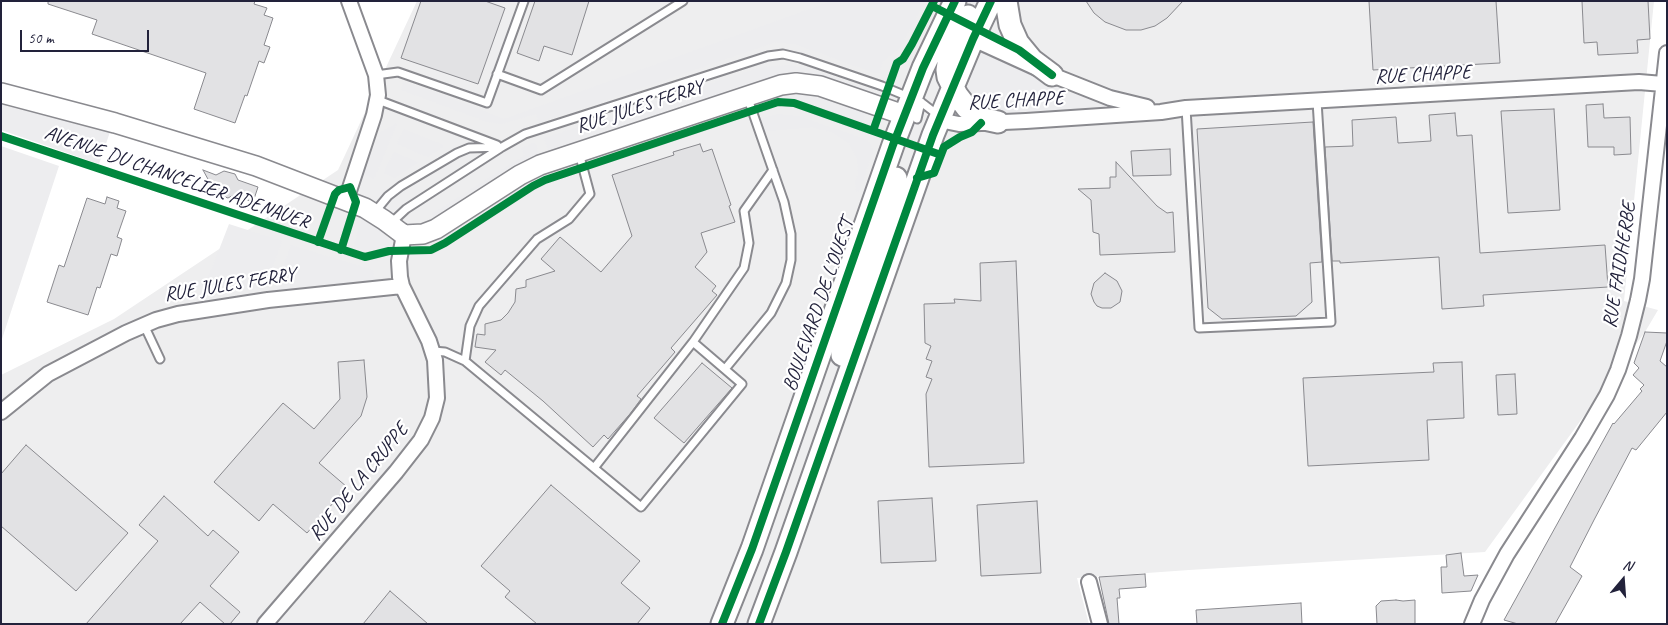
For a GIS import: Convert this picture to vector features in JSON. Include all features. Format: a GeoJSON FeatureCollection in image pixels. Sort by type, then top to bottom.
{"type":"FeatureCollection","features":[{"type":"Feature","properties":{"kind":"main road","name":"BOULEVARD DE L'OUEST"},"geometry":{"type":"LineString","coordinates":[[759,624],[952,88],[957,36],[955,1]]}},
{"type":"Feature","properties":{"kind":"main road"},"geometry":{"type":"LineString","coordinates":[[957,36],[976,1]]}},
{"type":"Feature","properties":{"kind":"main road","name":"BOULEVARD DE L'OUEST"},"geometry":{"type":"LineString","coordinates":[[722,624],[752,549],[913,108],[957,36],[991,1]]}},
{"type":"Feature","properties":{"kind":"main road"},"geometry":{"type":"LineString","coordinates":[[1006,1],[1010,26],[1018,42],[1032,60],[1052,75]]}},
{"type":"Feature","properties":{"kind":"main road","name":"RUE JULES FERRY"},"geometry":{"type":"LineString","coordinates":[[397,230],[423,234],[436,229],[532,168],[781,85],[804,83],[913,108]]}},
{"type":"Feature","properties":{"kind":"main road"},"geometry":{"type":"LineString","coordinates":[[952,88],[972,112],[984,120],[998,122]]}},
{"type":"Feature","properties":{"kind":"main road","name":"AVENUE DU CHANCELIER ADENAUER"},"geometry":{"type":"LineString","coordinates":[[1,93],[115,123],[256,166],[346,200],[374,214],[397,230]]}},
{"type":"Feature","properties":{"kind":"main road"},"geometry":{"type":"LineString","coordinates":[[816,467],[849,328],[891,193],[913,108],[939,120]]}},
{"type":"Feature","properties":{"kind":"street"},"geometry":{"type":"LineString","coordinates":[[346,200],[378,100],[376,74],[349,1]]}},
{"type":"Feature","properties":{"kind":"street","name":"RUE CHAPPE"},"geometry":{"type":"LineString","coordinates":[[957,36],[1126,103],[1140,106],[1186,108]]}},
{"type":"Feature","properties":{"kind":"street","name":"RUE FAIDHERBE"},"geometry":{"type":"LineString","coordinates":[[1472,624],[1502,561],[1595,416],[1618,370],[1632,328],[1638,300],[1667,53]]}},
{"type":"Feature","properties":{"kind":"street","name":"RUE CHAPPE"},"geometry":{"type":"LineString","coordinates":[[939,120],[959,124],[1152,112],[1186,108],[1630,82],[1663,84]]}},
{"type":"Feature","properties":{"kind":"street","name":"RUE DE LA CRUPPE"},"geometry":{"type":"LineString","coordinates":[[265,624],[391,478],[426,433],[432,418],[437,398],[433,351],[402,286],[397,230]]}},
{"type":"Feature","properties":{"kind":"street","name":"RUE JULES FERRY"},"geometry":{"type":"LineString","coordinates":[[1,412],[48,374],[82,355],[144,325],[178,314],[268,300],[402,286]]}},
{"type":"Feature","properties":{"kind":"street"},"geometry":{"type":"LineString","coordinates":[[1088,582],[1100,624]]}},
{"type":"Feature","properties":{"kind":"lane"},"geometry":{"type":"LineString","coordinates":[[376,74],[398,72],[487,103],[524,1]]}},
{"type":"Feature","properties":{"kind":"lane"},"geometry":{"type":"LineString","coordinates":[[497,74],[541,90],[683,1]]}},
{"type":"Feature","properties":{"kind":"lane"},"geometry":{"type":"LineString","coordinates":[[397,230],[400,212],[516,139],[535,131],[762,57],[783,54],[800,58],[913,108]]}},
{"type":"Feature","properties":{"kind":"lane"},"geometry":{"type":"LineString","coordinates":[[725,369],[771,312],[782,293],[790,271],[792,247],[784,202],[747,96]]}},
{"type":"Feature","properties":{"kind":"lane"},"geometry":{"type":"LineString","coordinates":[[378,100],[502,147]]}},
{"type":"Feature","properties":{"kind":"lane"},"geometry":{"type":"LineString","coordinates":[[1186,108],[1198,328],[1331,322],[1317,101]]}},
{"type":"Feature","properties":{"kind":"lane"},"geometry":{"type":"LineString","coordinates":[[374,214],[388,196],[401,186],[457,153],[469,148],[502,147]]}},
{"type":"Feature","properties":{"kind":"lane"},"geometry":{"type":"LineString","coordinates":[[465,361],[470,326],[479,306],[537,239],[569,220],[590,194],[578,152]]}},
{"type":"Feature","properties":{"kind":"lane"},"geometry":{"type":"LineString","coordinates":[[594,468],[693,342],[744,268],[749,243],[744,211],[773,170]]}},
{"type":"Feature","properties":{"kind":"lane"},"geometry":{"type":"LineString","coordinates":[[144,325],[160,359]]}},
{"type":"Feature","properties":{"kind":"lane"},"geometry":{"type":"LineString","coordinates":[[433,351],[445,352],[465,361],[641,507],[742,384],[693,342]]}},
{"type":"Feature","properties":{"kind":"shaded area"},"geometry":{"type":"Polygon","coordinates":[[[417,1],[1654,1],[1624,301],[1658,310],[1645,332],[1485,552],[1077,578],[1089,624],[1,624],[1,375],[114,319],[338,170],[417,1]]]}},
{"type":"Feature","properties":{"kind":"shaded area"},"geometry":{"type":"Polygon","coordinates":[[[832,1],[925,1],[900,47],[883,61],[879,73],[874,73],[795,44],[776,42],[539,123],[536,114],[502,124],[487,122],[401,90],[403,82],[427,89],[504,119],[832,1]]]}},
{"type":"Feature","properties":{"kind":"shaded area"},"geometry":{"type":"Polygon","coordinates":[[[982,50],[1113,106],[1117,110],[1002,116],[985,113],[966,92],[982,50]]]}},
{"type":"Feature","properties":{"kind":"shaded area"},"geometry":{"type":"Polygon","coordinates":[[[787,65],[814,70],[867,89],[865,93],[808,74],[794,73],[549,153],[544,138],[761,67],[787,65]]]}},
{"type":"Feature","properties":{"kind":"shaded area"},"geometry":{"type":"Polygon","coordinates":[[[800,91],[820,95],[866,110],[862,123],[792,99],[783,98],[771,101],[770,96],[800,91]]]}},
{"type":"Feature","properties":{"kind":"shaded area"},"geometry":{"type":"Polygon","coordinates":[[[1,100],[110,132],[99,164],[1,130],[1,100]]]}},
{"type":"Feature","properties":{"kind":"shaded area"},"geometry":{"type":"Polygon","coordinates":[[[738,107],[739,112],[589,161],[587,157],[738,107]]]}},
{"type":"Feature","properties":{"kind":"shaded area"},"geometry":{"type":"Polygon","coordinates":[[[778,114],[798,116],[868,140],[873,151],[859,192],[856,191],[855,184],[858,173],[857,158],[849,143],[834,133],[811,127],[764,132],[759,119],[778,114]]]}},
{"type":"Feature","properties":{"kind":"shaded area"},"geometry":{"type":"Polygon","coordinates":[[[397,123],[374,179],[363,174],[381,132],[397,123]]]}},
{"type":"Feature","properties":{"kind":"shaded area"},"geometry":{"type":"Polygon","coordinates":[[[404,129],[441,144],[443,147],[427,157],[397,144],[404,129]]]}},
{"type":"Feature","properties":{"kind":"shaded area"},"geometry":{"type":"Polygon","coordinates":[[[535,142],[539,155],[436,219],[432,214],[525,155],[521,148],[535,142]]]}},
{"type":"Feature","properties":{"kind":"shaded area"},"geometry":{"type":"Polygon","coordinates":[[[1,146],[59,166],[1,342],[1,146]]]}},
{"type":"Feature","properties":{"kind":"shaded area"},"geometry":{"type":"Polygon","coordinates":[[[394,152],[418,162],[394,178],[384,173],[394,152]]]}},
{"type":"Feature","properties":{"kind":"shaded area"},"geometry":{"type":"Polygon","coordinates":[[[544,172],[545,176],[447,237],[445,234],[531,178],[544,172]]]}},
{"type":"Feature","properties":{"kind":"shaded area"},"geometry":{"type":"Polygon","coordinates":[[[363,215],[380,226],[390,245],[365,251],[354,246],[363,215]]]}},
{"type":"Feature","properties":{"kind":"shaded area"},"geometry":{"type":"Polygon","coordinates":[[[229,224],[282,241],[265,288],[205,286],[229,224]]]}},
{"type":"Feature","properties":{"kind":"shaded area"},"geometry":{"type":"Polygon","coordinates":[[[291,245],[373,270],[375,284],[274,295],[291,245]]]}},
{"type":"Feature","properties":{"kind":"building"},"geometry":{"type":"Polygon","coordinates":[[[48,1],[255,1],[254,4],[267,8],[264,15],[273,18],[264,45],[270,47],[264,63],[259,61],[235,123],[194,109],[206,73],[92,34],[97,20],[48,4],[48,1]]]}},
{"type":"Feature","properties":{"kind":"building"},"geometry":{"type":"Polygon","coordinates":[[[421,1],[485,1],[505,8],[478,84],[401,58],[421,1]]]}},
{"type":"Feature","properties":{"kind":"building"},"geometry":{"type":"Polygon","coordinates":[[[535,1],[589,1],[572,55],[544,46],[539,61],[517,53],[535,1]]]}},
{"type":"Feature","properties":{"kind":"building"},"geometry":{"type":"Polygon","coordinates":[[[1086,1],[1183,1],[1167,18],[1155,26],[1141,30],[1126,30],[1105,22],[1094,13],[1086,1]]]}},
{"type":"Feature","properties":{"kind":"building"},"geometry":{"type":"Polygon","coordinates":[[[1369,1],[1496,1],[1500,63],[1373,70],[1369,1]]]}},
{"type":"Feature","properties":{"kind":"building"},"geometry":{"type":"Polygon","coordinates":[[[1582,1],[1648,1],[1650,39],[1637,40],[1638,53],[1598,55],[1597,42],[1584,43],[1582,1]]]}},
{"type":"Feature","properties":{"kind":"building"},"geometry":{"type":"Polygon","coordinates":[[[1603,104],[1604,118],[1630,117],[1631,154],[1614,155],[1614,147],[1588,147],[1586,105],[1603,104]]]}},
{"type":"Feature","properties":{"kind":"building"},"geometry":{"type":"Polygon","coordinates":[[[1554,109],[1560,210],[1508,213],[1501,111],[1554,109]]]}},
{"type":"Feature","properties":{"kind":"building"},"geometry":{"type":"Polygon","coordinates":[[[1455,113],[1457,136],[1472,135],[1480,253],[1605,245],[1608,287],[1483,295],[1484,306],[1442,309],[1439,257],[1340,263],[1340,261],[1332,261],[1325,147],[1353,146],[1352,120],[1396,117],[1398,143],[1431,141],[1429,115],[1455,113]]]}},
{"type":"Feature","properties":{"kind":"building"},"geometry":{"type":"Polygon","coordinates":[[[1313,122],[1322,262],[1310,263],[1312,302],[1296,316],[1222,319],[1208,308],[1197,129],[1313,122]]]}},
{"type":"Feature","properties":{"kind":"building"},"geometry":{"type":"Polygon","coordinates":[[[700,144],[703,152],[712,149],[735,222],[701,233],[707,252],[695,267],[716,286],[712,291],[717,295],[671,348],[675,352],[637,396],[641,399],[630,414],[608,439],[604,435],[593,447],[543,401],[505,370],[501,375],[485,362],[496,350],[475,347],[477,334],[485,335],[485,324],[501,320],[508,313],[515,302],[516,289],[526,287],[526,280],[555,271],[541,259],[560,237],[601,272],[632,236],[612,175],[674,155],[673,152],[700,144]]]}},
{"type":"Feature","properties":{"kind":"building"},"geometry":{"type":"Polygon","coordinates":[[[1170,149],[1171,175],[1133,176],[1131,151],[1170,149]]]}},
{"type":"Feature","properties":{"kind":"building"},"geometry":{"type":"Polygon","coordinates":[[[1116,162],[1157,206],[1167,213],[1173,212],[1175,252],[1100,255],[1099,234],[1093,232],[1091,200],[1078,189],[1110,188],[1110,177],[1116,177],[1116,162]]]}},
{"type":"Feature","properties":{"kind":"building"},"geometry":{"type":"Polygon","coordinates":[[[203,170],[216,175],[224,171],[235,174],[238,180],[258,187],[253,202],[234,195],[228,198],[216,194],[203,170]]]}},
{"type":"Feature","properties":{"kind":"building"},"geometry":{"type":"Polygon","coordinates":[[[107,197],[119,201],[117,208],[126,211],[117,237],[122,239],[117,256],[111,254],[100,288],[97,287],[88,315],[47,302],[59,265],[64,267],[87,198],[105,204],[107,197]]]}},
{"type":"Feature","properties":{"kind":"building"},"geometry":{"type":"Polygon","coordinates":[[[1016,261],[1024,463],[929,467],[926,394],[932,379],[926,377],[932,361],[926,359],[931,346],[925,343],[924,304],[955,303],[954,299],[981,301],[980,263],[1016,261]]]}},
{"type":"Feature","properties":{"kind":"building"},"geometry":{"type":"Polygon","coordinates":[[[1105,273],[1117,281],[1122,291],[1120,302],[1111,308],[1097,306],[1091,294],[1094,283],[1105,273]]]}},
{"type":"Feature","properties":{"kind":"building"},"geometry":{"type":"Polygon","coordinates":[[[1645,332],[1667,333],[1667,341],[1660,361],[1667,367],[1667,412],[1636,450],[1632,448],[1570,567],[1582,576],[1555,624],[1518,624],[1504,620],[1613,423],[1642,391],[1640,389],[1644,385],[1633,375],[1639,368],[1634,363],[1645,332]]]}},
{"type":"Feature","properties":{"kind":"building"},"geometry":{"type":"Polygon","coordinates":[[[364,360],[367,397],[361,416],[319,463],[347,487],[307,533],[273,504],[259,521],[214,482],[283,403],[314,429],[340,399],[338,362],[364,360]]]}},
{"type":"Feature","properties":{"kind":"building"},"geometry":{"type":"Polygon","coordinates":[[[1462,362],[1464,418],[1427,420],[1429,460],[1308,466],[1303,378],[1434,372],[1433,363],[1462,362]]]}},
{"type":"Feature","properties":{"kind":"building"},"geometry":{"type":"Polygon","coordinates":[[[702,363],[732,388],[684,443],[654,418],[702,363]]]}},
{"type":"Feature","properties":{"kind":"building"},"geometry":{"type":"Polygon","coordinates":[[[1515,374],[1517,414],[1498,415],[1496,375],[1515,374]]]}},
{"type":"Feature","properties":{"kind":"building"},"geometry":{"type":"Polygon","coordinates":[[[26,445],[128,533],[76,591],[1,526],[1,474],[26,445]]]}},
{"type":"Feature","properties":{"kind":"building"},"geometry":{"type":"Polygon","coordinates":[[[551,485],[640,561],[621,583],[650,608],[637,624],[537,624],[505,597],[510,591],[481,566],[551,485]]]}},
{"type":"Feature","properties":{"kind":"building"},"geometry":{"type":"Polygon","coordinates":[[[164,496],[208,536],[213,530],[239,552],[210,586],[240,612],[230,624],[225,624],[200,602],[180,624],[86,624],[158,541],[139,525],[164,496]]]}},
{"type":"Feature","properties":{"kind":"building"},"geometry":{"type":"Polygon","coordinates":[[[932,498],[936,561],[881,563],[878,501],[932,498]]]}},
{"type":"Feature","properties":{"kind":"building"},"geometry":{"type":"Polygon","coordinates":[[[1037,501],[1041,573],[981,576],[977,505],[1037,501]]]}},
{"type":"Feature","properties":{"kind":"building"},"geometry":{"type":"Polygon","coordinates":[[[1461,553],[1464,576],[1478,575],[1471,591],[1442,593],[1441,567],[1447,567],[1446,555],[1461,553]]]}},
{"type":"Feature","properties":{"kind":"building"},"geometry":{"type":"Polygon","coordinates":[[[1145,574],[1146,587],[1119,589],[1120,598],[1117,598],[1119,624],[1109,624],[1099,577],[1145,574]]]}},
{"type":"Feature","properties":{"kind":"building"},"geometry":{"type":"Polygon","coordinates":[[[390,591],[428,624],[363,624],[390,591]]]}},
{"type":"Feature","properties":{"kind":"building"},"geometry":{"type":"Polygon","coordinates":[[[1415,600],[1415,624],[1377,624],[1376,606],[1381,601],[1415,600]]]}},
{"type":"Feature","properties":{"kind":"building"},"geometry":{"type":"Polygon","coordinates":[[[1301,603],[1302,624],[1197,624],[1196,610],[1301,603]]]}},
{"type":"Feature","properties":{"kind":"cycle path"},"geometry":{"type":"LineString","coordinates":[[873,131],[897,63],[903,59],[912,44],[934,1]]}},
{"type":"Feature","properties":{"kind":"cycle path"},"geometry":{"type":"LineString","coordinates":[[722,624],[752,549],[893,145],[923,68],[955,1]]}},
{"type":"Feature","properties":{"kind":"cycle path"},"geometry":{"type":"LineString","coordinates":[[759,624],[933,135],[991,1]]}},
{"type":"Feature","properties":{"kind":"cycle path"},"geometry":{"type":"LineString","coordinates":[[932,6],[1019,50],[1052,75]]}},
{"type":"Feature","properties":{"kind":"cycle path"},"geometry":{"type":"LineString","coordinates":[[1,136],[365,257],[389,251],[431,250],[545,180],[778,102],[794,103],[941,155]]}},
{"type":"Feature","properties":{"kind":"cycle path"},"geometry":{"type":"LineString","coordinates":[[917,178],[934,173],[944,147],[972,132],[981,123]]}},
{"type":"Feature","properties":{"kind":"cycle path"},"geometry":{"type":"LineString","coordinates":[[318,242],[335,194],[339,190],[350,187],[356,202],[341,250]]}}]}
